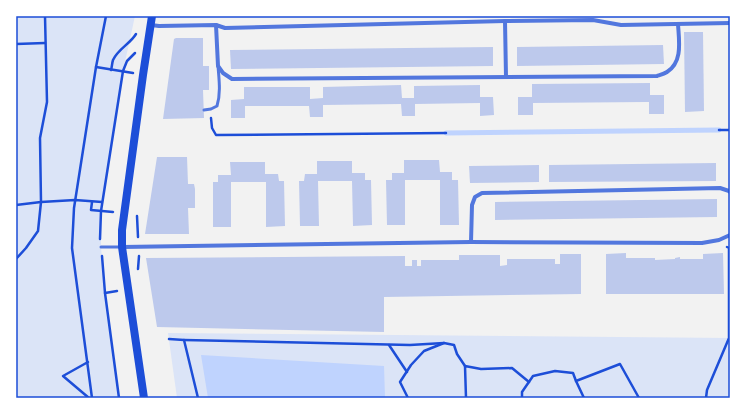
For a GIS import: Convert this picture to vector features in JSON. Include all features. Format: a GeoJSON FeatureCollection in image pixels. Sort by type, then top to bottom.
{"type":"FeatureCollection","features":[{"type":"Feature","properties":{"kind":"main road"},"geometry":{"type":"LineString","coordinates":[[144,398],[122,247],[122,230],[123,213],[152,16]]}},
{"type":"Feature","properties":{"kind":"street"},"geometry":{"type":"LineString","coordinates":[[151,25],[216,26],[225,28],[593,20],[621,25],[730,23]]}},
{"type":"Feature","properties":{"kind":"street"},"geometry":{"type":"LineString","coordinates":[[505,21],[506,77]]}},
{"type":"Feature","properties":{"kind":"street"},"geometry":{"type":"LineString","coordinates":[[216,26],[218,66],[223,73],[232,80],[658,76],[667,72],[676,64],[679,55],[678,24]]}},
{"type":"Feature","properties":{"kind":"street"},"geometry":{"type":"LineString","coordinates":[[471,242],[472,205],[475,197],[482,193],[720,188],[730,192]]}},
{"type":"Feature","properties":{"kind":"street"},"geometry":{"type":"LineString","coordinates":[[122,247],[471,242],[702,243],[719,240],[730,235]]}},
{"type":"Feature","properties":{"kind":"lane"},"geometry":{"type":"LineString","coordinates":[[204,110],[217,106],[219,100],[220,85],[218,66]]}},
{"type":"Feature","properties":{"kind":"lane"},"geometry":{"type":"LineString","coordinates":[[101,247],[122,247]]}},
{"type":"Feature","properties":{"kind":"path"},"geometry":{"type":"LineString","coordinates":[[16,258],[26,248],[38,230],[41,202],[40,138],[47,102],[45,16]]}},
{"type":"Feature","properties":{"kind":"path"},"geometry":{"type":"LineString","coordinates":[[92,398],[72,248],[75,200],[96,67],[106,16]]}},
{"type":"Feature","properties":{"kind":"path"},"geometry":{"type":"LineString","coordinates":[[111,70],[116,55],[133,40],[139,29]]}},
{"type":"Feature","properties":{"kind":"path"},"geometry":{"type":"LineString","coordinates":[[16,44],[46,42]]}},
{"type":"Feature","properties":{"kind":"path"},"geometry":{"type":"LineString","coordinates":[[96,67],[123,71]]}},
{"type":"Feature","properties":{"kind":"path"},"geometry":{"type":"LineString","coordinates":[[211,109],[212,128],[216,134],[446,132]]}},
{"type":"Feature","properties":{"kind":"path"},"geometry":{"type":"LineString","coordinates":[[719,130],[730,130]]}},
{"type":"Feature","properties":{"kind":"path"},"geometry":{"type":"LineString","coordinates":[[16,205],[75,200],[102,202]]}},
{"type":"Feature","properties":{"kind":"path"},"geometry":{"type":"LineString","coordinates":[[706,398],[707,390],[729,338],[728,248],[719,240]]}},
{"type":"Feature","properties":{"kind":"path"},"geometry":{"type":"LineString","coordinates":[[169,339],[410,345],[444,343],[454,345],[457,354],[465,366],[466,398]]}},
{"type":"Feature","properties":{"kind":"path"},"geometry":{"type":"LineString","coordinates":[[184,340],[198,398]]}},
{"type":"Feature","properties":{"kind":"path"},"geometry":{"type":"LineString","coordinates":[[408,398],[400,382],[424,351],[444,343]]}},
{"type":"Feature","properties":{"kind":"path"},"geometry":{"type":"LineString","coordinates":[[389,344],[407,372]]}},
{"type":"Feature","properties":{"kind":"path"},"geometry":{"type":"LineString","coordinates":[[88,362],[63,376],[89,398]]}},
{"type":"Feature","properties":{"kind":"path"},"geometry":{"type":"LineString","coordinates":[[576,381],[620,364],[639,398]]}},
{"type":"Feature","properties":{"kind":"path"},"geometry":{"type":"LineString","coordinates":[[465,366],[481,370],[512,368],[529,382]]}},
{"type":"Feature","properties":{"kind":"path"},"geometry":{"type":"LineString","coordinates":[[522,398],[522,392],[533,376],[555,371],[573,373],[584,398]]}},
{"type":"Feature","properties":{"kind":"shaded area"},"geometry":{"type":"Polygon","coordinates":[[[16,16],[135,16],[123,71],[101,211],[101,247],[105,293],[119,398],[16,398],[16,16]]]}},
{"type":"Feature","properties":{"kind":"shaded area"},"geometry":{"type":"Polygon","coordinates":[[[168,333],[730,338],[730,398],[177,398],[168,333]]]}},
{"type":"Feature","properties":{"kind":"water"},"geometry":{"type":"Polygon","coordinates":[[[201,355],[384,366],[385,398],[208,398],[201,355]]]}},
{"type":"Feature","properties":{"kind":"building"},"geometry":{"type":"Polygon","coordinates":[[[684,32],[703,32],[704,111],[685,112],[684,32]]]}},
{"type":"Feature","properties":{"kind":"building"},"geometry":{"type":"Polygon","coordinates":[[[203,38],[203,66],[209,66],[209,90],[203,90],[204,118],[163,119],[174,39],[203,38]]]}},
{"type":"Feature","properties":{"kind":"building"},"geometry":{"type":"Polygon","coordinates":[[[663,45],[664,64],[517,66],[517,47],[663,45]]]}},
{"type":"Feature","properties":{"kind":"building"},"geometry":{"type":"Polygon","coordinates":[[[493,47],[493,66],[231,69],[230,50],[493,47]]]}},
{"type":"Feature","properties":{"kind":"building"},"geometry":{"type":"Polygon","coordinates":[[[650,83],[650,95],[664,95],[664,114],[649,114],[649,102],[646,102],[533,103],[533,115],[518,115],[518,97],[532,97],[532,84],[650,83]]]}},
{"type":"Feature","properties":{"kind":"building"},"geometry":{"type":"Polygon","coordinates":[[[401,85],[402,98],[414,98],[414,86],[480,85],[480,97],[493,97],[494,115],[480,116],[480,103],[415,104],[415,116],[402,116],[401,104],[323,105],[323,117],[310,117],[309,106],[245,106],[245,118],[231,118],[231,100],[244,99],[244,87],[310,87],[310,99],[323,98],[323,87],[401,85]]]}},
{"type":"Feature","properties":{"kind":"building"},"geometry":{"type":"Polygon","coordinates":[[[157,157],[187,157],[188,184],[194,184],[195,189],[195,208],[188,208],[189,234],[145,234],[157,157]]]}},
{"type":"Feature","properties":{"kind":"building"},"geometry":{"type":"Polygon","coordinates":[[[404,160],[439,160],[440,172],[452,172],[452,180],[458,180],[459,225],[440,225],[440,180],[405,180],[405,225],[387,225],[386,180],[392,180],[392,173],[404,173],[404,160]]]}},
{"type":"Feature","properties":{"kind":"building"},"geometry":{"type":"Polygon","coordinates":[[[317,161],[352,161],[352,173],[365,173],[365,180],[371,180],[372,225],[353,226],[352,181],[318,181],[319,226],[300,226],[299,181],[304,181],[305,174],[317,174],[317,161]]]}},
{"type":"Feature","properties":{"kind":"building"},"geometry":{"type":"Polygon","coordinates":[[[230,162],[265,162],[265,174],[278,174],[279,181],[284,181],[285,226],[266,227],[266,182],[231,182],[231,227],[213,227],[213,182],[218,182],[218,175],[231,175],[230,162]]]}},
{"type":"Feature","properties":{"kind":"building"},"geometry":{"type":"Polygon","coordinates":[[[716,163],[716,181],[549,182],[549,165],[716,163]]]}},
{"type":"Feature","properties":{"kind":"building"},"geometry":{"type":"Polygon","coordinates":[[[539,165],[539,182],[470,183],[469,166],[539,165]]]}},
{"type":"Feature","properties":{"kind":"building"},"geometry":{"type":"Polygon","coordinates":[[[717,199],[717,217],[495,220],[495,202],[717,199]]]}},
{"type":"Feature","properties":{"kind":"building"},"geometry":{"type":"Polygon","coordinates":[[[626,253],[626,258],[655,258],[655,260],[675,259],[680,257],[680,259],[703,259],[703,254],[723,253],[724,294],[606,294],[606,254],[626,253]]]}},
{"type":"Feature","properties":{"kind":"building"},"geometry":{"type":"Polygon","coordinates":[[[560,254],[581,254],[581,294],[384,297],[384,332],[157,327],[146,258],[405,256],[405,266],[412,266],[412,260],[417,260],[417,266],[421,266],[421,260],[459,260],[459,255],[500,255],[500,266],[507,265],[507,259],[555,259],[555,264],[560,264],[560,254]]]}},
{"type":"Feature","properties":{"kind":"waterway"},"geometry":{"type":"LineString","coordinates":[[446,133],[719,130]]}}]}
